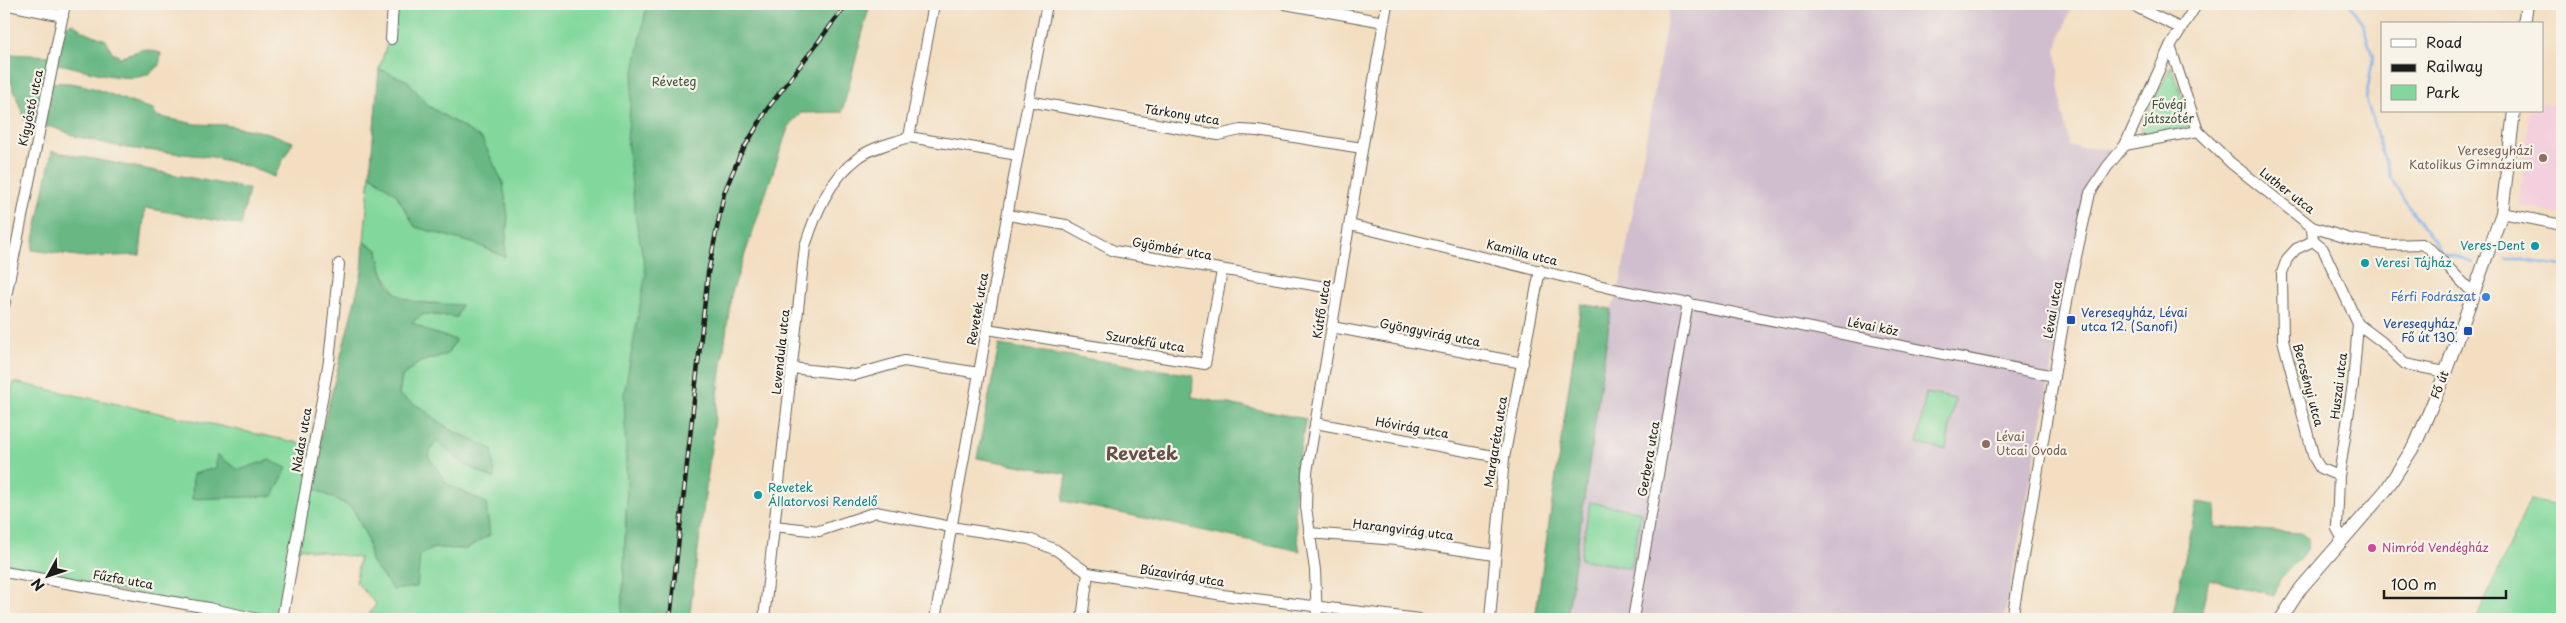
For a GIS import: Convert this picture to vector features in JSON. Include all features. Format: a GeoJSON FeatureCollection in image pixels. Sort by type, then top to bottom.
{"type":"FeatureCollection","features":[{"type":"Feature","properties":{"kind":"main road"},"geometry":{"type":"LineString","coordinates":[[2524,22],[2527,4]]}},
{"type":"Feature","properties":{"kind":"main road","name":"Fő út"},"geometry":{"type":"LineString","coordinates":[[2281,619],[2301,588],[2386,490],[2416,443],[2445,372],[2502,213],[2514,112]]}},
{"type":"Feature","properties":{"kind":"street"},"geometry":{"type":"LineString","coordinates":[[4,4],[63,16]]}},
{"type":"Feature","properties":{"kind":"street","name":"Kígyóstó utca"},"geometry":{"type":"LineString","coordinates":[[4,306],[65,4]]}},
{"type":"Feature","properties":{"kind":"street"},"geometry":{"type":"LineString","coordinates":[[390,39],[393,4]]}},
{"type":"Feature","properties":{"kind":"street"},"geometry":{"type":"LineString","coordinates":[[934,4],[909,137],[1018,155]]}},
{"type":"Feature","properties":{"kind":"street","name":"Revetek utca"},"geometry":{"type":"LineString","coordinates":[[935,619],[1018,155],[1048,4]]}},
{"type":"Feature","properties":{"kind":"street"},"geometry":{"type":"LineString","coordinates":[[1285,4],[1384,22]]}},
{"type":"Feature","properties":{"kind":"street","name":"Kútfő utca"},"geometry":{"type":"LineString","coordinates":[[1317,619],[1318,607],[1306,507],[1308,472],[1314,423],[1387,4]]}},
{"type":"Feature","properties":{"kind":"street"},"geometry":{"type":"LineString","coordinates":[[2130,4],[2180,28]]}},
{"type":"Feature","properties":{"kind":"street","name":"Lévai utca"},"geometry":{"type":"LineString","coordinates":[[2012,619],[2054,376],[2090,193],[2107,167],[2125,145],[2170,46],[2197,4]]}},
{"type":"Feature","properties":{"kind":"street","name":"Luther utca"},"geometry":{"type":"LineString","coordinates":[[2170,46],[2198,131],[2231,163],[2312,227],[2335,236],[2389,245],[2422,244],[2474,294]]}},
{"type":"Feature","properties":{"kind":"street","name":"Tárkony utca"},"geometry":{"type":"LineString","coordinates":[[1028,101],[1218,135],[1240,130],[1256,130],[1362,148]]}},
{"type":"Feature","properties":{"kind":"street"},"geometry":{"type":"LineString","coordinates":[[2125,145],[2198,131]]}},
{"type":"Feature","properties":{"kind":"street","name":"Levendula utca"},"geometry":{"type":"LineString","coordinates":[[764,619],[805,246],[817,211],[834,181],[859,156],[909,137]]}},
{"type":"Feature","properties":{"kind":"street"},"geometry":{"type":"LineString","coordinates":[[2502,213],[2562,225]]}},
{"type":"Feature","properties":{"kind":"street","name":"Gyömbér utca"},"geometry":{"type":"LineString","coordinates":[[1008,214],[1066,225],[1114,251],[1222,271],[1337,288]]}},
{"type":"Feature","properties":{"kind":"street","name":"Kamilla utca"},"geometry":{"type":"LineString","coordinates":[[1350,225],[1619,290],[1688,302]]}},
{"type":"Feature","properties":{"kind":"street"},"geometry":{"type":"LineString","coordinates":[[2312,227],[2313,240]]}},
{"type":"Feature","properties":{"kind":"street"},"geometry":{"type":"LineString","coordinates":[[2323,249],[2335,236]]}},
{"type":"Feature","properties":{"kind":"street","name":"Huszai utca"},"geometry":{"type":"LineString","coordinates":[[2313,240],[2323,249],[2358,324],[2382,342],[2405,364],[2445,372]]}},
{"type":"Feature","properties":{"kind":"street","name":"Bercsényi utca"},"geometry":{"type":"LineString","coordinates":[[2313,240],[2296,249],[2287,258],[2282,272],[2283,340],[2314,458],[2320,468],[2339,476]]}},
{"type":"Feature","properties":{"kind":"street","name":"Nádas utca"},"geometry":{"type":"LineString","coordinates":[[282,619],[329,361],[339,264]]}},
{"type":"Feature","properties":{"kind":"street","name":"Margaréta utca"},"geometry":{"type":"LineString","coordinates":[[1490,619],[1494,555],[1504,458],[1540,270]]}},
{"type":"Feature","properties":{"kind":"street","name":"Szurokfű utca"},"geometry":{"type":"LineString","coordinates":[[987,329],[1205,364],[1222,271]]}},
{"type":"Feature","properties":{"kind":"street","name":"Lévai köz"},"geometry":{"type":"LineString","coordinates":[[1688,302],[2054,376]]}},
{"type":"Feature","properties":{"kind":"street","name":"Gerbera utca"},"geometry":{"type":"LineString","coordinates":[[1633,619],[1688,302]]}},
{"type":"Feature","properties":{"kind":"street","name":"Huszai utca"},"geometry":{"type":"LineString","coordinates":[[2343,538],[2337,529],[2339,476],[2353,384],[2358,324]]}},
{"type":"Feature","properties":{"kind":"street","name":"Gyöngyvirág utca"},"geometry":{"type":"LineString","coordinates":[[1332,327],[1523,363]]}},
{"type":"Feature","properties":{"kind":"street"},"geometry":{"type":"LineString","coordinates":[[792,368],[855,375],[904,361],[978,373]]}},
{"type":"Feature","properties":{"kind":"street","name":"Hóvirág utca"},"geometry":{"type":"LineString","coordinates":[[1314,423],[1504,458]]}},
{"type":"Feature","properties":{"kind":"street","name":"Búzavirág utca"},"geometry":{"type":"LineString","coordinates":[[774,526],[819,530],[876,512],[952,527],[1029,539],[1056,550],[1088,573],[1223,595],[1419,619]]}},
{"type":"Feature","properties":{"kind":"street","name":"Harangvirág utca"},"geometry":{"type":"LineString","coordinates":[[1309,533],[1396,540],[1494,555]]}},
{"type":"Feature","properties":{"kind":"street","name":"Fűzfa utca"},"geometry":{"type":"LineString","coordinates":[[4,572],[208,608],[258,619]]}},
{"type":"Feature","properties":{"kind":"street"},"geometry":{"type":"LineString","coordinates":[[1082,619],[1088,573]]}},
{"type":"Feature","properties":{"kind":"street"},"geometry":{"type":"LineString","coordinates":[[206,619],[208,608]]}},
{"type":"Feature","properties":{"kind":"shaded area"},"geometry":{"type":"Polygon","coordinates":[[[1670,4],[2072,4],[2056,49],[2062,112],[2070,147],[2113,149],[2085,192],[2004,619],[1567,619],[1611,309],[1619,290],[1670,4]]]}},
{"type":"Feature","properties":{"kind":"shaded area","name":"Veresegyházi Katolikus Gimnázium"},"geometry":{"type":"Polygon","coordinates":[[[2544,102],[2562,106],[2562,215],[2519,205],[2529,112],[2544,112],[2544,102]]]}},
{"type":"Feature","properties":{"kind":"green space","name":"Réveteg"},"geometry":{"type":"Polygon","coordinates":[[[394,4],[835,4],[626,457],[627,492],[622,619],[366,619],[376,604],[356,582],[359,558],[292,547],[276,619],[210,619],[211,611],[9,566],[4,558],[4,421],[14,382],[318,447],[315,489],[353,508],[367,538],[371,561],[419,555],[434,548],[466,549],[486,503],[447,484],[428,456],[436,440],[464,464],[494,479],[492,449],[449,429],[423,409],[399,396],[402,376],[420,362],[447,354],[456,340],[427,331],[411,322],[424,314],[457,317],[437,303],[415,303],[398,296],[381,270],[378,250],[364,242],[370,174],[396,194],[416,227],[476,244],[505,257],[482,139],[427,105],[408,81],[379,69],[387,44],[394,4]]]}},
{"type":"Feature","properties":{"kind":"green space","name":"Réveteg"},"geometry":{"type":"Polygon","coordinates":[[[647,4],[870,4],[842,112],[801,113],[789,125],[731,295],[689,619],[622,619],[627,492],[624,394],[646,273],[636,221],[627,139],[633,77],[647,4]]]}},
{"type":"Feature","properties":{"kind":"green space"},"geometry":{"type":"Polygon","coordinates":[[[72,23],[83,31],[106,40],[112,52],[120,57],[144,49],[161,53],[159,66],[146,75],[125,77],[99,74],[52,63],[49,83],[77,84],[90,87],[153,109],[156,116],[195,124],[225,125],[269,133],[293,142],[274,177],[247,166],[212,157],[126,148],[78,137],[52,127],[27,126],[8,74],[7,54],[56,56],[61,28],[72,23]]]}},
{"type":"Feature","properties":{"kind":"green space","name":"Fővégi játszótér"},"geometry":{"type":"Polygon","coordinates":[[[2171,66],[2191,119],[2186,128],[2148,135],[2143,132],[2141,127],[2171,66]]]}},
{"type":"Feature","properties":{"kind":"green space"},"geometry":{"type":"Polygon","coordinates":[[[379,69],[408,81],[427,105],[482,139],[503,183],[508,216],[505,257],[476,244],[415,227],[396,194],[370,174],[379,69]]]}},
{"type":"Feature","properties":{"kind":"green space"},"geometry":{"type":"Polygon","coordinates":[[[52,151],[249,189],[241,225],[145,208],[140,255],[86,257],[32,250],[52,151]]]}},
{"type":"Feature","properties":{"kind":"green space"},"geometry":{"type":"Polygon","coordinates":[[[364,242],[378,250],[382,269],[395,293],[416,302],[461,305],[457,317],[424,314],[412,322],[427,331],[456,340],[447,354],[420,362],[402,376],[399,395],[423,409],[449,429],[492,449],[495,479],[464,464],[436,441],[428,456],[447,484],[486,503],[490,535],[466,549],[434,548],[420,555],[417,587],[393,590],[371,561],[367,538],[353,508],[315,489],[318,447],[362,272],[364,242]]]}},
{"type":"Feature","properties":{"kind":"green space"},"geometry":{"type":"Polygon","coordinates":[[[1581,304],[1611,309],[1567,619],[1535,619],[1581,304]]]}},
{"type":"Feature","properties":{"kind":"green space"},"geometry":{"type":"Polygon","coordinates":[[[999,345],[1193,375],[1192,397],[1306,419],[1299,453],[1295,501],[1295,517],[1300,551],[1063,501],[1067,474],[977,458],[999,345]]]}},
{"type":"Feature","properties":{"kind":"green space"},"geometry":{"type":"Polygon","coordinates":[[[1926,393],[1955,399],[1946,450],[1917,444],[1926,393]]]}},
{"type":"Feature","properties":{"kind":"green space"},"geometry":{"type":"Polygon","coordinates":[[[217,455],[239,470],[269,460],[287,468],[273,496],[192,499],[193,474],[216,468],[217,455]]]}},
{"type":"Feature","properties":{"kind":"green space"},"geometry":{"type":"Polygon","coordinates":[[[2530,500],[2562,507],[2562,619],[2476,619],[2530,500]]]}},
{"type":"Feature","properties":{"kind":"green space"},"geometry":{"type":"Polygon","coordinates":[[[1590,502],[1641,512],[1631,568],[1580,559],[1590,502]]]}},
{"type":"Feature","properties":{"kind":"green space"},"geometry":{"type":"Polygon","coordinates":[[[2197,502],[2216,505],[2215,527],[2301,533],[2308,539],[2307,550],[2280,579],[2274,595],[2209,579],[2200,619],[2172,619],[2197,502]]]}},
{"type":"Feature","properties":{"kind":"waterway"},"geometry":{"type":"LineString","coordinates":[[2350,4],[2363,25],[2373,57],[2366,99],[2390,177],[2442,252],[2473,263]]}},
{"type":"Feature","properties":{"kind":"waterway"},"geometry":{"type":"LineString","coordinates":[[2506,259],[2562,266]]}},
{"type":"Feature","properties":{"kind":"railway"},"geometry":{"type":"LineString","coordinates":[[670,619],[708,273],[724,193],[740,155],[768,108],[847,4]]}},
{"type":"Feature","properties":{"kind":"place","name":"Veresegyházi Katolikus Gimnázium"},"geometry":{"type":"Point","coordinates":[2543,158]}},
{"type":"Feature","properties":{"kind":"place","name":"Veres-Dent"},"geometry":{"type":"Point","coordinates":[2535,246]}},
{"type":"Feature","properties":{"kind":"place","name":"Veresi Tájház"},"geometry":{"type":"Point","coordinates":[2365,263]}},
{"type":"Feature","properties":{"kind":"place","name":"Férfi Fodrászat"},"geometry":{"type":"Point","coordinates":[2486,297]}},
{"type":"Feature","properties":{"kind":"place","name":"Veresegyház, Lévai utca 12. (Sanofi)"},"geometry":{"type":"Point","coordinates":[2071,320]}},
{"type":"Feature","properties":{"kind":"place","name":"Veresegyház, Fő út 130."},"geometry":{"type":"Point","coordinates":[2468,331]}},
{"type":"Feature","properties":{"kind":"place","name":"Lévai Utcai Óvoda"},"geometry":{"type":"Point","coordinates":[1986,444]}},
{"type":"Feature","properties":{"kind":"place","name":"Revetek Állatorvosi Rendelő"},"geometry":{"type":"Point","coordinates":[758,495]}},
{"type":"Feature","properties":{"kind":"place","name":"Nimród Vendégház"},"geometry":{"type":"Point","coordinates":[2372,548]}},
{"type":"Feature","properties":{"kind":"district","name":"Revetek"},"geometry":{"type":"Point","coordinates":[1142,454]}}]}
